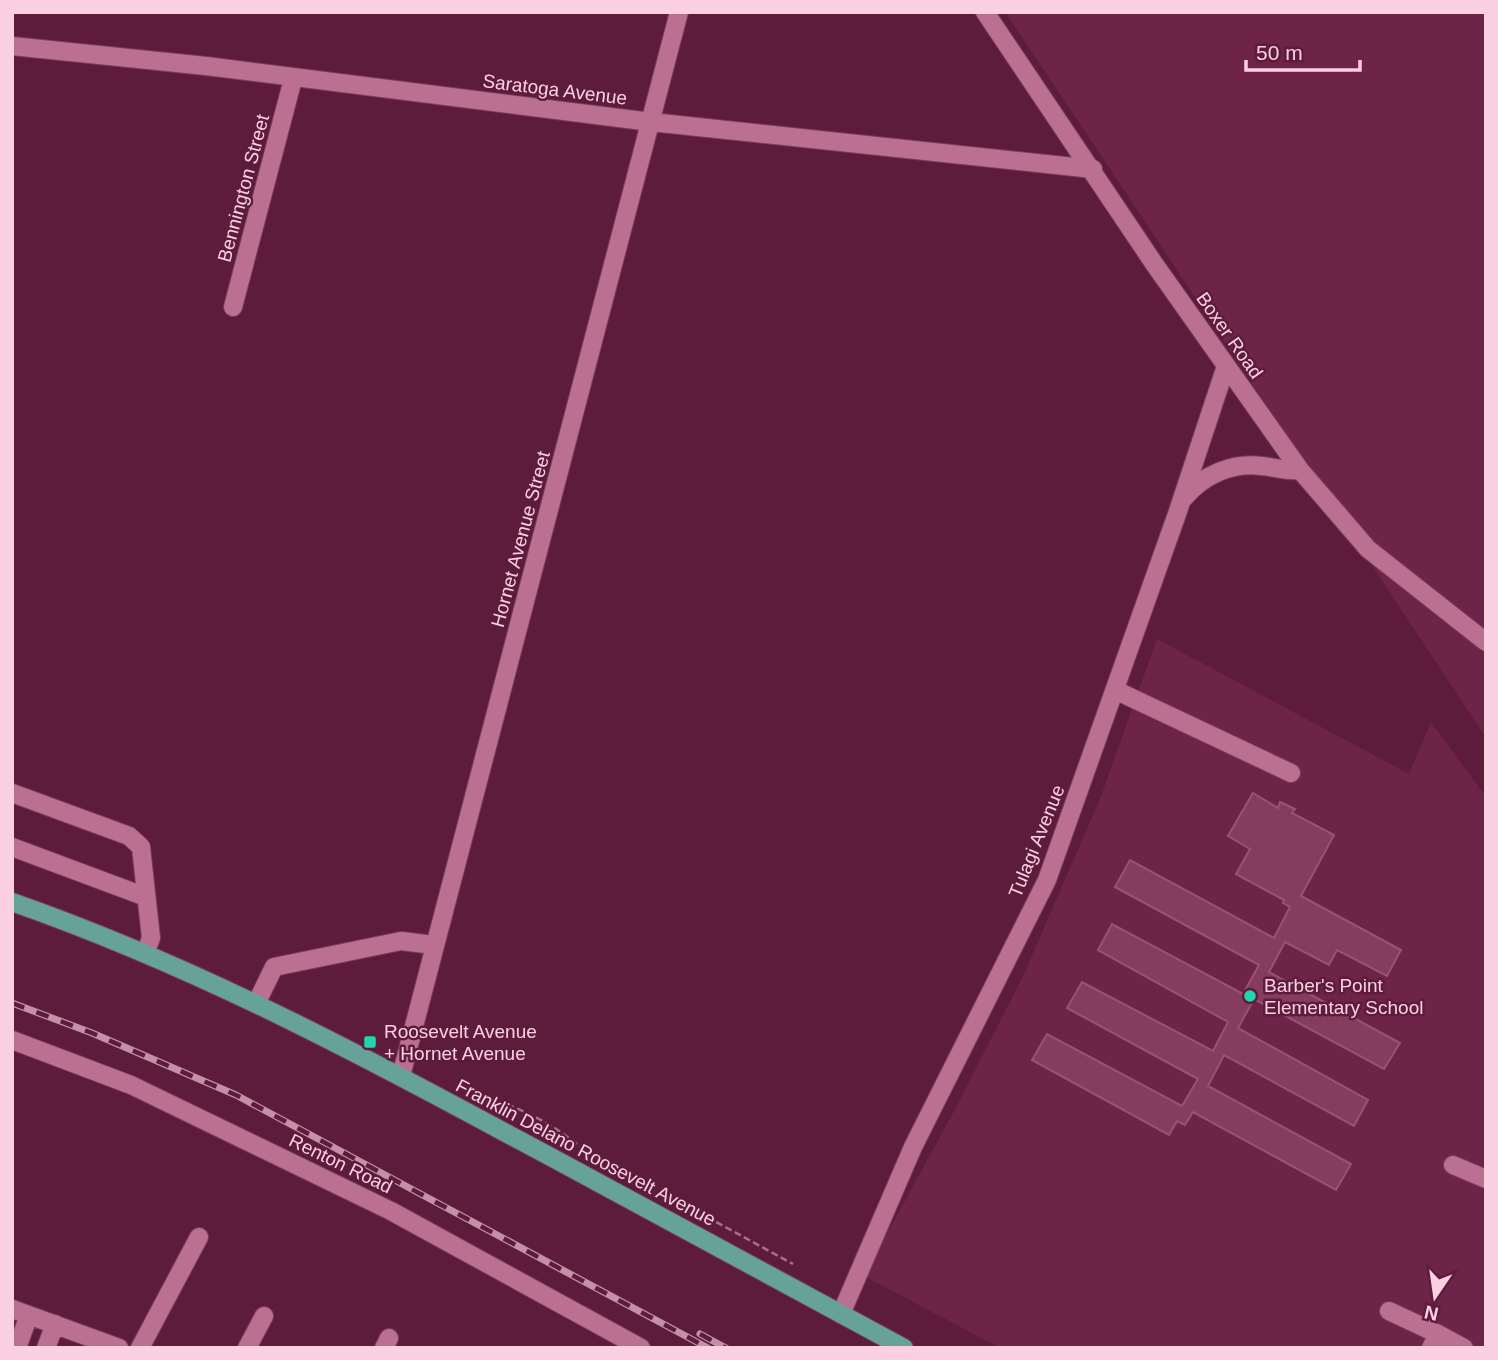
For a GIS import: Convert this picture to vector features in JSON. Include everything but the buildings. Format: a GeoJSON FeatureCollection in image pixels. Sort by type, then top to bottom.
{"type":"FeatureCollection","features":[{"type":"Feature","properties":{"kind":"main road","name":"Franklin Delano Roosevelt Avenue"},"geometry":{"type":"LineString","coordinates":[[12,902],[146,951],[257,1002],[401,1076],[904,1348]]}},
{"type":"Feature","properties":{"kind":"street","name":"Hornet Avenue Street"},"geometry":{"type":"LineString","coordinates":[[401,1076],[679,12]]}},
{"type":"Feature","properties":{"kind":"street","name":"Boxer Road"},"geometry":{"type":"LineString","coordinates":[[985,12],[1155,265],[1300,470],[1368,549],[1486,642]]}},
{"type":"Feature","properties":{"kind":"street","name":"Saratoga Avenue"},"geometry":{"type":"LineString","coordinates":[[12,46],[206,66],[651,122],[1093,169]]}},
{"type":"Feature","properties":{"kind":"street","name":"Bennington Street"},"geometry":{"type":"LineString","coordinates":[[233,307],[293,79]]}},
{"type":"Feature","properties":{"kind":"street","name":"Tulagi Avenue"},"geometry":{"type":"LineString","coordinates":[[841,1314],[914,1147],[1048,880],[1226,366]]}},
{"type":"Feature","properties":{"kind":"street"},"geometry":{"type":"LineString","coordinates":[[1181,500],[1211,475],[1235,467],[1261,466],[1286,472],[1300,470]]}},
{"type":"Feature","properties":{"kind":"street"},"geometry":{"type":"LineString","coordinates":[[1115,690],[1291,773]]}},
{"type":"Feature","properties":{"kind":"street"},"geometry":{"type":"LineString","coordinates":[[12,793],[129,836],[141,847],[151,938],[146,951]]}},
{"type":"Feature","properties":{"kind":"street"},"geometry":{"type":"LineString","coordinates":[[12,846],[146,897]]}},
{"type":"Feature","properties":{"kind":"street"},"geometry":{"type":"LineString","coordinates":[[257,1002],[274,967],[401,941],[434,945]]}},
{"type":"Feature","properties":{"kind":"street","name":"Renton Road"},"geometry":{"type":"LineString","coordinates":[[12,1040],[131,1084],[391,1210],[641,1348]]}},
{"type":"Feature","properties":{"kind":"street"},"geometry":{"type":"LineString","coordinates":[[1454,1165],[1486,1179]]}},
{"type":"Feature","properties":{"kind":"street"},"geometry":{"type":"LineString","coordinates":[[139,1348],[199,1237]]}},
{"type":"Feature","properties":{"kind":"street"},"geometry":{"type":"LineString","coordinates":[[12,1309],[119,1348]]}},
{"type":"Feature","properties":{"kind":"street"},"geometry":{"type":"LineString","coordinates":[[1389,1311],[1434,1341],[1464,1348]]}},
{"type":"Feature","properties":{"kind":"street"},"geometry":{"type":"LineString","coordinates":[[17,1348],[30,1315]]}},
{"type":"Feature","properties":{"kind":"street"},"geometry":{"type":"LineString","coordinates":[[247,1348],[264,1317]]}},
{"type":"Feature","properties":{"kind":"street"},"geometry":{"type":"LineString","coordinates":[[46,1348],[55,1324]]}},
{"type":"Feature","properties":{"kind":"path"},"geometry":{"type":"LineString","coordinates":[[487,1099],[531,1114],[566,1135],[587,1152]]}},
{"type":"Feature","properties":{"kind":"path"},"geometry":{"type":"LineString","coordinates":[[707,1217],[793,1264]]}},
{"type":"Feature","properties":{"kind":"shaded area"},"geometry":{"type":"Polygon","coordinates":[[[1005,12],[1486,12],[1486,738],[1115,176],[1005,12]]]}},
{"type":"Feature","properties":{"kind":"shaded area","name":"Barber's Point Elementary School"},"geometry":{"type":"Polygon","coordinates":[[[1157,639],[1409,774],[1431,722],[1486,797],[1486,1348],[1000,1348],[864,1276],[959,1102],[1024,974],[1100,799],[1157,639]]]}},
{"type":"Feature","properties":{"kind":"railway"},"geometry":{"type":"LineString","coordinates":[[12,1003],[92,1033],[236,1095],[708,1348]]}},
{"type":"Feature","properties":{"kind":"railway"},"geometry":{"type":"LineString","coordinates":[[700,1334],[726,1348]]}},
{"type":"Feature","properties":{"kind":"place","name":"Barber's Point Elementary School"},"geometry":{"type":"Point","coordinates":[1250,996]}},
{"type":"Feature","properties":{"kind":"place","name":"Roosevelt Avenue + Hornet Avenue"},"geometry":{"type":"Point","coordinates":[370,1042]}}]}
